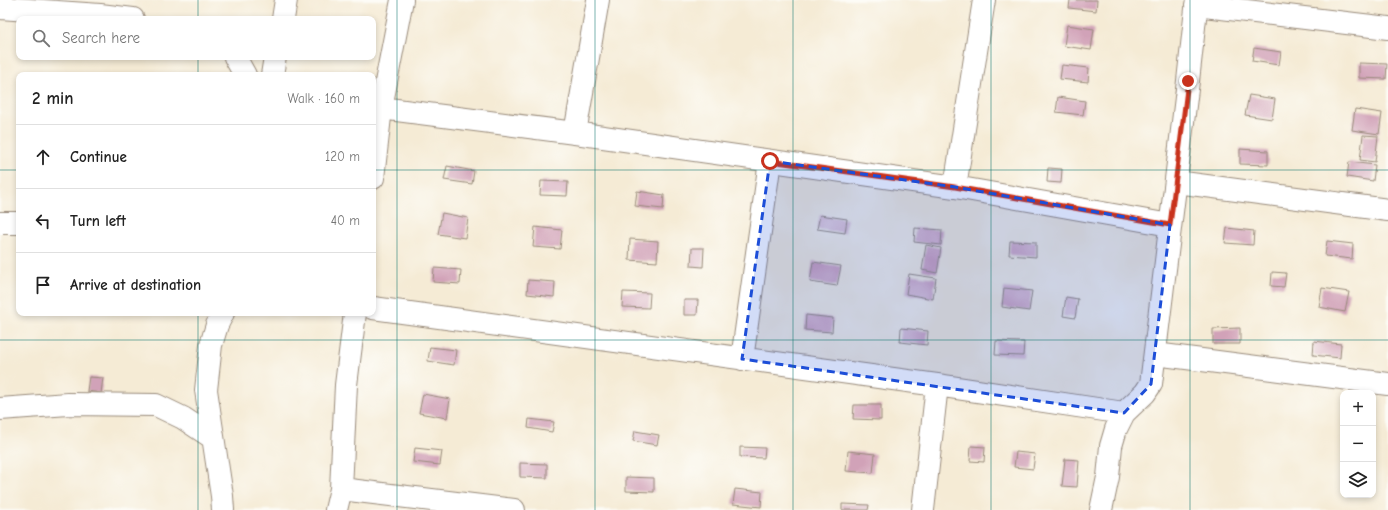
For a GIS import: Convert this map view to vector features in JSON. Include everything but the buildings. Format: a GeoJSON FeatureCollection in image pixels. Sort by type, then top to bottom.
{"type":"FeatureCollection","features":[{"type":"Feature","properties":{"kind":"street"},"geometry":{"type":"LineString","coordinates":[[283,16],[286,0]]}},
{"type":"Feature","properties":{"kind":"street"},"geometry":{"type":"LineString","coordinates":[[376,152],[381,108],[402,0]]}},
{"type":"Feature","properties":{"kind":"street"},"geometry":{"type":"LineString","coordinates":[[576,133],[598,0]]}},
{"type":"Feature","properties":{"kind":"street"},"geometry":{"type":"LineString","coordinates":[[955,187],[984,0]]}},
{"type":"Feature","properties":{"kind":"street"},"geometry":{"type":"LineString","coordinates":[[1101,510],[1108,477],[1111,446],[1116,429],[1124,413],[1145,393],[1151,384],[1196,2],[1388,28]]}},
{"type":"Feature","properties":{"kind":"street"},"geometry":{"type":"LineString","coordinates":[[0,8],[108,16]]}},
{"type":"Feature","properties":{"kind":"street"},"geometry":{"type":"LineString","coordinates":[[237,60],[243,72]]}},
{"type":"Feature","properties":{"kind":"street"},"geometry":{"type":"LineString","coordinates":[[272,72],[274,60]]}},
{"type":"Feature","properties":{"kind":"street"},"geometry":{"type":"LineString","coordinates":[[381,108],[576,133],[955,187],[1170,225]]}},
{"type":"Feature","properties":{"kind":"street"},"geometry":{"type":"LineString","coordinates":[[742,359],[770,161]]}},
{"type":"Feature","properties":{"kind":"street"},"geometry":{"type":"LineString","coordinates":[[1176,182],[1388,210]]}},
{"type":"Feature","properties":{"kind":"street"},"geometry":{"type":"LineString","coordinates":[[0,223],[16,222]]}},
{"type":"Feature","properties":{"kind":"street"},"geometry":{"type":"LineString","coordinates":[[376,308],[937,385],[1124,413]]}},
{"type":"Feature","properties":{"kind":"street"},"geometry":{"type":"LineString","coordinates":[[222,316],[211,345],[206,390],[222,496],[222,510]]}},
{"type":"Feature","properties":{"kind":"street"},"geometry":{"type":"LineString","coordinates":[[336,510],[341,488],[346,385],[355,316]]}},
{"type":"Feature","properties":{"kind":"street"},"geometry":{"type":"LineString","coordinates":[[1155,354],[1388,384]]}},
{"type":"Feature","properties":{"kind":"street"},"geometry":{"type":"LineString","coordinates":[[923,510],[937,385]]}},
{"type":"Feature","properties":{"kind":"street"},"geometry":{"type":"LineString","coordinates":[[0,409],[68,404],[156,405],[183,418],[213,438]]}},
{"type":"Feature","properties":{"kind":"street"},"geometry":{"type":"LineString","coordinates":[[341,488],[514,510]]}},
{"type":"Feature","properties":{"kind":"highlighted area"},"geometry":{"type":"Polygon","coordinates":[[[770,161],[955,187],[1170,225],[1151,384],[1124,413],[742,359],[770,161]]]}},
{"type":"Feature","properties":{"kind":"route"},"geometry":{"type":"LineString","coordinates":[[770,161],[955,187],[1170,225],[1188,81]]}}]}
